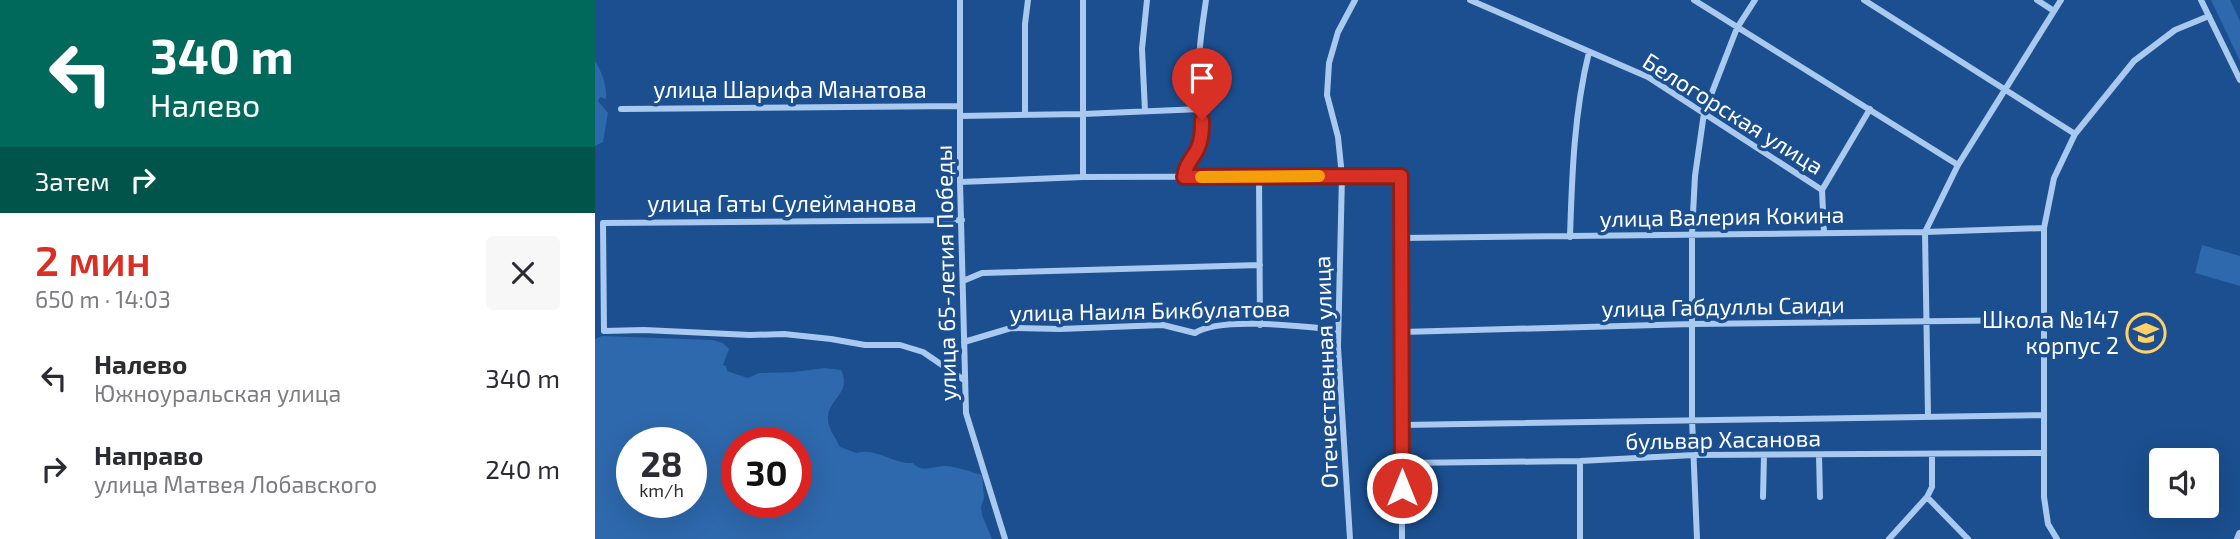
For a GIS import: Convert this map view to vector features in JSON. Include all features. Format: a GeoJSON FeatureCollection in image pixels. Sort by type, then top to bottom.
{"type":"FeatureCollection","features":[{"type":"Feature","properties":{"kind":"street","name":"улица 65-летия Победы"},"geometry":{"type":"LineString","coordinates":[[960,0],[960,182],[966,413],[1005,539]]}},
{"type":"Feature","properties":{"kind":"street"},"geometry":{"type":"LineString","coordinates":[[1025,114],[1025,24],[1028,0]]}},
{"type":"Feature","properties":{"kind":"street"},"geometry":{"type":"LineString","coordinates":[[1083,0],[1083,177]]}},
{"type":"Feature","properties":{"kind":"street"},"geometry":{"type":"LineString","coordinates":[[1145,111],[1142,49],[1147,0]]}},
{"type":"Feature","properties":{"kind":"street"},"geometry":{"type":"LineString","coordinates":[[1184,177],[1185,169],[1202,136],[1199,65],[1206,0]]}},
{"type":"Feature","properties":{"kind":"street","name":"Отечественная улица"},"geometry":{"type":"LineString","coordinates":[[1350,539],[1338,331],[1342,176],[1338,137],[1327,95],[1329,63],[1338,32],[1355,0]]}},
{"type":"Feature","properties":{"kind":"street","name":"Белогорская улица"},"geometry":{"type":"LineString","coordinates":[[1470,0],[1648,77],[1822,190]]}},
{"type":"Feature","properties":{"kind":"street"},"geometry":{"type":"LineString","coordinates":[[1694,0],[1958,165]]}},
{"type":"Feature","properties":{"kind":"street"},"geometry":{"type":"LineString","coordinates":[[1697,539],[1692,419],[1692,233],[1695,176],[1704,113],[1737,28],[1755,0]]}},
{"type":"Feature","properties":{"kind":"street"},"geometry":{"type":"LineString","coordinates":[[1864,0],[2075,134]]}},
{"type":"Feature","properties":{"kind":"street"},"geometry":{"type":"LineString","coordinates":[[2037,0],[2054,11]]}},
{"type":"Feature","properties":{"kind":"street"},"geometry":{"type":"LineString","coordinates":[[1928,416],[1925,232],[1958,165],[2061,0]]}},
{"type":"Feature","properties":{"kind":"street"},"geometry":{"type":"LineString","coordinates":[[2201,0],[2240,80]]}},
{"type":"Feature","properties":{"kind":"street"},"geometry":{"type":"LineString","coordinates":[[2057,539],[2048,524],[2045,510],[2044,453],[2044,229],[2054,178],[2075,134],[2134,61],[2175,30],[2209,16]]}},
{"type":"Feature","properties":{"kind":"street"},"geometry":{"type":"LineString","coordinates":[[1570,237],[1580,87],[1590,52]]}},
{"type":"Feature","properties":{"kind":"street","name":"улица Шарифа Манатова"},"geometry":{"type":"LineString","coordinates":[[621,109],[960,106]]}},
{"type":"Feature","properties":{"kind":"street"},"geometry":{"type":"LineString","coordinates":[[960,116],[1201,108]]}},
{"type":"Feature","properties":{"kind":"street"},"geometry":{"type":"LineString","coordinates":[[1824,232],[1822,190],[1870,109]]}},
{"type":"Feature","properties":{"kind":"street"},"geometry":{"type":"LineString","coordinates":[[960,182],[1083,177],[1401,176],[1402,539]]}},
{"type":"Feature","properties":{"kind":"street"},"geometry":{"type":"LineString","coordinates":[[1259,177],[1260,325]]}},
{"type":"Feature","properties":{"kind":"street","name":"улица Гаты Сулейманова"},"geometry":{"type":"LineString","coordinates":[[961,220],[604,223],[604,331],[784,334],[865,345],[900,345],[923,352],[964,380]]}},
{"type":"Feature","properties":{"kind":"street","name":"улица Валерия Кокина"},"geometry":{"type":"LineString","coordinates":[[1400,238],[2044,229]]}},
{"type":"Feature","properties":{"kind":"street"},"geometry":{"type":"LineString","coordinates":[[963,281],[982,273],[1260,265]]}},
{"type":"Feature","properties":{"kind":"street","name":"улица Габдуллы Саиди"},"geometry":{"type":"LineString","coordinates":[[1402,332],[1692,324],[2044,320]]}},
{"type":"Feature","properties":{"kind":"street","name":"улица Наиля Бикбулатова"},"geometry":{"type":"LineString","coordinates":[[964,342],[1011,328],[1163,325],[1195,333],[1209,326],[1260,325],[1338,331]]}},
{"type":"Feature","properties":{"kind":"street","name":"бульвар Хасанова"},"geometry":{"type":"LineString","coordinates":[[1402,425],[2044,415]]}},
{"type":"Feature","properties":{"kind":"street","name":"бульвар Хасанова"},"geometry":{"type":"LineString","coordinates":[[1402,463],[1580,461],[1694,455],[2044,453]]}},
{"type":"Feature","properties":{"kind":"street"},"geometry":{"type":"LineString","coordinates":[[1889,539],[1927,497],[1932,487],[1932,454]]}},
{"type":"Feature","properties":{"kind":"street"},"geometry":{"type":"LineString","coordinates":[[1763,455],[1763,497]]}},
{"type":"Feature","properties":{"kind":"street"},"geometry":{"type":"LineString","coordinates":[[1819,455],[1820,497]]}},
{"type":"Feature","properties":{"kind":"street"},"geometry":{"type":"LineString","coordinates":[[1580,461],[1580,539]]}},
{"type":"Feature","properties":{"kind":"street"},"geometry":{"type":"LineString","coordinates":[[1927,497],[1968,539]]}},
{"type":"Feature","properties":{"kind":"shaded area"},"geometry":{"type":"Polygon","coordinates":[[[2211,0],[2230,0],[2240,21],[2240,61],[2211,0]]]}},
{"type":"Feature","properties":{"kind":"shaded area"},"geometry":{"type":"Polygon","coordinates":[[[595,61],[606,94],[606,99],[600,97],[598,101],[608,113],[603,142],[595,146],[595,61]]]}},
{"type":"Feature","properties":{"kind":"shaded area"},"geometry":{"type":"Polygon","coordinates":[[[2202,245],[2240,256],[2240,286],[2195,273],[2202,245]]]}},
{"type":"Feature","properties":{"kind":"shaded area"},"geometry":{"type":"Polygon","coordinates":[[[602,336],[713,340],[723,343],[729,349],[723,365],[727,371],[748,378],[759,373],[825,368],[841,370],[844,384],[828,416],[830,428],[840,447],[856,453],[873,453],[913,463],[920,468],[946,466],[982,475],[982,515],[992,539],[595,539],[595,339],[602,336]]]}},
{"type":"Feature","properties":{"kind":"slow traffic"},"geometry":{"type":"LineString","coordinates":[[1201,177],[1319,176]]}},
{"type":"Feature","properties":{"kind":"place","name":"Школа №147 корпус 2"},"geometry":{"type":"Point","coordinates":[2146,333]}},
{"type":"Feature","properties":{"kind":"route"},"geometry":{"type":"LineString","coordinates":[[1202,120],[1202,136],[1185,169],[1184,177],[1401,176],[1402,488]]}}]}
